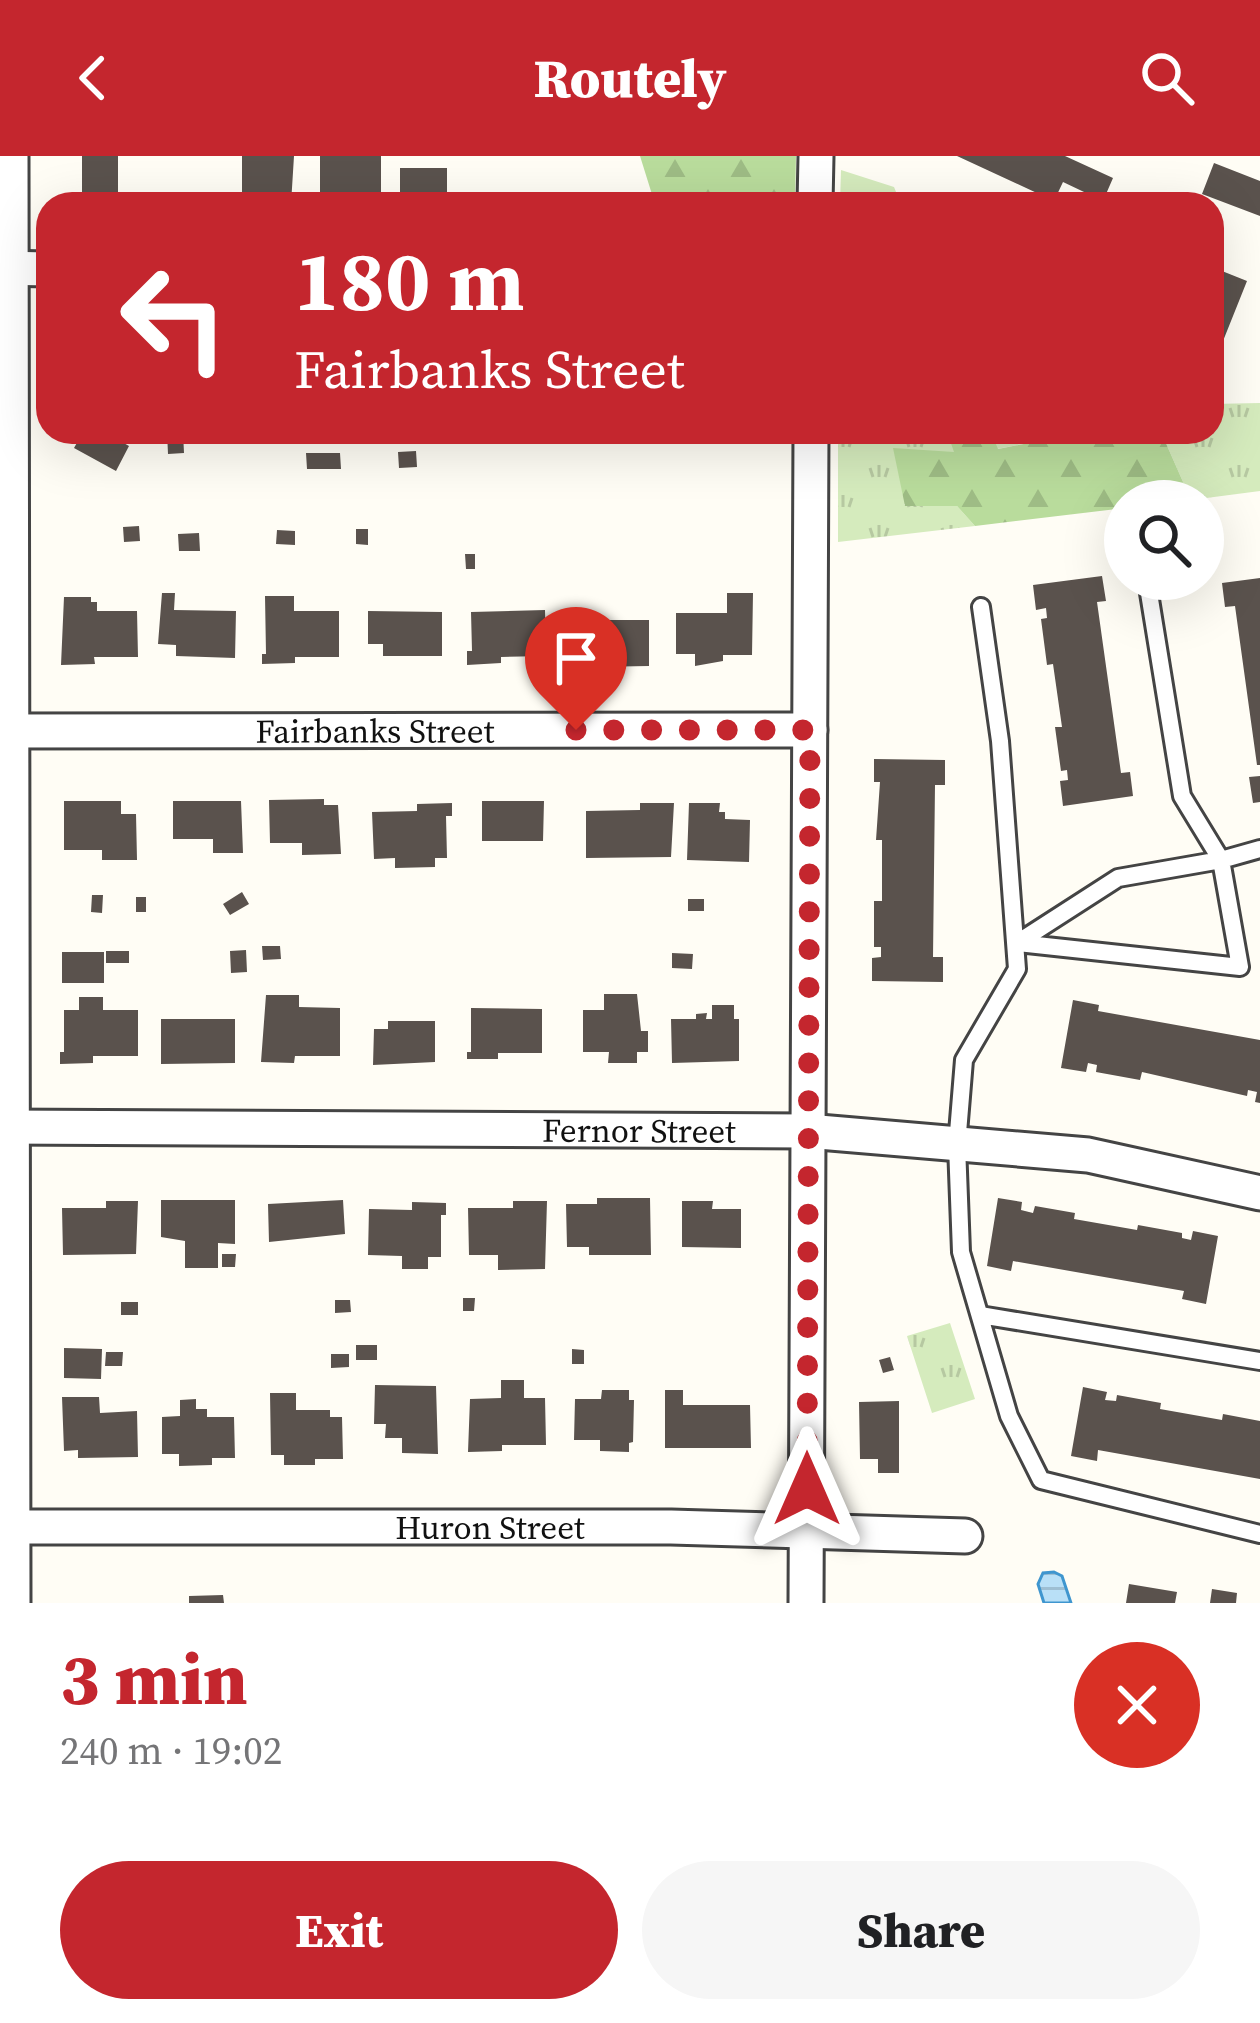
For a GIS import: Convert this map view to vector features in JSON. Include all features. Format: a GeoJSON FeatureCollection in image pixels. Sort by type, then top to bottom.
{"type":"FeatureCollection","features":[{"type":"Feature","properties":{"kind":"street"},"geometry":{"type":"LineString","coordinates":[[11,156],[6,268],[6,1127],[14,1603]]}},
{"type":"Feature","properties":{"kind":"street"},"geometry":{"type":"LineString","coordinates":[[815,192],[816,156]]}},
{"type":"Feature","properties":{"kind":"street"},"geometry":{"type":"LineString","coordinates":[[806,1603],[811,444]]}},
{"type":"Feature","properties":{"kind":"street","name":"Fairbanks Street"},"geometry":{"type":"LineString","coordinates":[[6,731],[810,730]]}},
{"type":"Feature","properties":{"kind":"street","name":"Fernor Street"},"geometry":{"type":"LineString","coordinates":[[6,1127],[807,1131],[1088,1155],[1260,1193]]}},
{"type":"Feature","properties":{"kind":"street","name":"Huron Street"},"geometry":{"type":"LineString","coordinates":[[14,1527],[806,1529],[965,1536]]}},
{"type":"Feature","properties":{"kind":"lane"},"geometry":{"type":"LineString","coordinates":[[1017,943],[1240,967],[1221,860],[1182,796],[1150,600]]}},
{"type":"Feature","properties":{"kind":"lane"},"geometry":{"type":"LineString","coordinates":[[981,607],[1000,740],[1016,969],[964,1060],[957,1145],[961,1252],[1009,1416],[1041,1480],[1260,1534]]}},
{"type":"Feature","properties":{"kind":"lane"},"geometry":{"type":"LineString","coordinates":[[1017,943],[1118,878],[1260,849]]}},
{"type":"Feature","properties":{"kind":"lane"},"geometry":{"type":"LineString","coordinates":[[980,1316],[1260,1361]]}},
{"type":"Feature","properties":{"kind":"green space"},"geometry":{"type":"Polygon","coordinates":[[[640,156],[796,156],[795,192],[651,192],[640,156]]]}},
{"type":"Feature","properties":{"kind":"green space"},"geometry":{"type":"Polygon","coordinates":[[[841,170],[894,187],[896,192],[840,192],[841,170]]]}},
{"type":"Feature","properties":{"kind":"green space"},"geometry":{"type":"Polygon","coordinates":[[[1260,403],[1260,491],[1224,496],[1224,480],[1182,480],[1166,444],[1224,444],[1224,404],[1260,403]]]}},
{"type":"Feature","properties":{"kind":"green space"},"geometry":{"type":"Polygon","coordinates":[[[838,444],[952,444],[955,452],[904,505],[957,506],[975,526],[838,542],[838,444]]]}},
{"type":"Feature","properties":{"kind":"green space"},"geometry":{"type":"Polygon","coordinates":[[[951,444],[996,444],[998,449],[1023,444],[1166,444],[1182,480],[1104,480],[1104,511],[975,526],[957,506],[905,506],[893,448],[954,452],[951,444]]]}},
{"type":"Feature","properties":{"kind":"green space"},"geometry":{"type":"Polygon","coordinates":[[[950,1323],[975,1399],[932,1413],[907,1336],[950,1323]]]}},
{"type":"Feature","properties":{"kind":"water"},"geometry":{"type":"Polygon","coordinates":[[[1043,1573],[1062,1576],[1071,1603],[1044,1603],[1038,1584],[1043,1573]]]}},
{"type":"Feature","properties":{"kind":"building"},"geometry":{"type":"Polygon","coordinates":[[[82,156],[118,156],[118,192],[82,192],[82,156]]]}},
{"type":"Feature","properties":{"kind":"building"},"geometry":{"type":"Polygon","coordinates":[[[242,156],[294,156],[292,192],[242,192],[242,156]]]}},
{"type":"Feature","properties":{"kind":"building"},"geometry":{"type":"Polygon","coordinates":[[[320,156],[381,156],[381,192],[320,192],[320,156]]]}},
{"type":"Feature","properties":{"kind":"building"},"geometry":{"type":"Polygon","coordinates":[[[957,156],[1065,156],[1113,178],[1107,192],[1084,192],[1063,182],[1058,192],[1035,192],[957,156]]]}},
{"type":"Feature","properties":{"kind":"building"},"geometry":{"type":"Polygon","coordinates":[[[1214,163],[1260,181],[1260,216],[1224,202],[1224,192],[1203,192],[1214,163]]]}},
{"type":"Feature","properties":{"kind":"building"},"geometry":{"type":"Polygon","coordinates":[[[400,168],[447,168],[447,192],[400,192],[400,168]]]}},
{"type":"Feature","properties":{"kind":"building"},"geometry":{"type":"Polygon","coordinates":[[[1224,272],[1247,281],[1224,338],[1224,272]]]}},
{"type":"Feature","properties":{"kind":"building"},"geometry":{"type":"Polygon","coordinates":[[[76,444],[129,446],[116,471],[74,448],[76,444]]]}},
{"type":"Feature","properties":{"kind":"building"},"geometry":{"type":"Polygon","coordinates":[[[168,444],[184,444],[184,453],[168,454],[168,444]]]}},
{"type":"Feature","properties":{"kind":"building"},"geometry":{"type":"Polygon","coordinates":[[[416,451],[417,467],[399,468],[398,452],[416,451]]]}},
{"type":"Feature","properties":{"kind":"building"},"geometry":{"type":"Polygon","coordinates":[[[306,453],[340,453],[341,469],[307,469],[306,453]]]}},
{"type":"Feature","properties":{"kind":"building"},"geometry":{"type":"Polygon","coordinates":[[[139,526],[140,541],[124,542],[123,527],[139,526]]]}},
{"type":"Feature","properties":{"kind":"building"},"geometry":{"type":"Polygon","coordinates":[[[356,529],[368,529],[368,545],[356,544],[356,529]]]}},
{"type":"Feature","properties":{"kind":"building"},"geometry":{"type":"Polygon","coordinates":[[[277,530],[295,531],[295,545],[276,544],[277,530]]]}},
{"type":"Feature","properties":{"kind":"building"},"geometry":{"type":"Polygon","coordinates":[[[199,533],[200,551],[179,551],[178,534],[199,533]]]}},
{"type":"Feature","properties":{"kind":"building"},"geometry":{"type":"Polygon","coordinates":[[[465,554],[475,554],[475,569],[466,569],[465,554]]]}},
{"type":"Feature","properties":{"kind":"building"},"geometry":{"type":"Polygon","coordinates":[[[1102,576],[1106,601],[1097,602],[1121,773],[1130,772],[1133,796],[1063,806],[1060,781],[1068,780],[1067,770],[1061,771],[1055,727],[1062,727],[1041,619],[1047,618],[1046,608],[1036,610],[1033,585],[1102,576]]]}},
{"type":"Feature","properties":{"kind":"building"},"geometry":{"type":"Polygon","coordinates":[[[1260,578],[1260,765],[1235,606],[1225,607],[1224,583],[1260,578]]]}},
{"type":"Feature","properties":{"kind":"building"},"geometry":{"type":"Polygon","coordinates":[[[162,593],[175,593],[174,610],[236,611],[235,658],[176,656],[176,645],[158,644],[162,593]]]}},
{"type":"Feature","properties":{"kind":"building"},"geometry":{"type":"Polygon","coordinates":[[[727,593],[753,593],[752,655],[723,655],[723,661],[695,666],[695,654],[676,654],[676,613],[727,613],[727,593]]]}},
{"type":"Feature","properties":{"kind":"building"},"geometry":{"type":"Polygon","coordinates":[[[265,596],[294,596],[294,611],[339,611],[339,657],[295,657],[295,663],[262,664],[265,596]]]}},
{"type":"Feature","properties":{"kind":"building"},"geometry":{"type":"Polygon","coordinates":[[[64,597],[91,597],[97,611],[137,611],[138,657],[94,657],[95,664],[61,665],[64,597]]]}},
{"type":"Feature","properties":{"kind":"building"},"geometry":{"type":"Polygon","coordinates":[[[545,610],[546,656],[501,657],[501,663],[467,665],[467,651],[472,651],[471,612],[545,610]]]}},
{"type":"Feature","properties":{"kind":"building"},"geometry":{"type":"Polygon","coordinates":[[[368,611],[442,612],[442,656],[383,656],[383,644],[368,644],[368,611]]]}},
{"type":"Feature","properties":{"kind":"building"},"geometry":{"type":"Polygon","coordinates":[[[649,620],[649,666],[577,663],[576,622],[649,620]]]}},
{"type":"Feature","properties":{"kind":"building"},"geometry":{"type":"Polygon","coordinates":[[[874,759],[945,760],[945,785],[935,785],[933,957],[943,957],[943,982],[872,981],[872,958],[881,957],[881,947],[874,947],[874,901],[882,901],[882,840],[876,840],[880,782],[874,782],[874,759]]]}},
{"type":"Feature","properties":{"kind":"building"},"geometry":{"type":"Polygon","coordinates":[[[1260,776],[1260,802],[1253,803],[1249,777],[1260,776]]]}},
{"type":"Feature","properties":{"kind":"building"},"geometry":{"type":"Polygon","coordinates":[[[324,799],[324,805],[338,805],[341,854],[302,855],[302,843],[270,843],[269,800],[324,799]]]}},
{"type":"Feature","properties":{"kind":"building"},"geometry":{"type":"Polygon","coordinates":[[[64,801],[121,801],[121,814],[136,814],[137,860],[102,860],[102,850],[64,850],[64,801]]]}},
{"type":"Feature","properties":{"kind":"building"},"geometry":{"type":"Polygon","coordinates":[[[173,801],[241,801],[243,853],[213,853],[213,839],[173,839],[173,801]]]}},
{"type":"Feature","properties":{"kind":"building"},"geometry":{"type":"Polygon","coordinates":[[[482,801],[544,801],[543,841],[482,841],[482,801]]]}},
{"type":"Feature","properties":{"kind":"building"},"geometry":{"type":"Polygon","coordinates":[[[452,803],[452,816],[446,816],[447,858],[435,858],[435,867],[395,868],[395,858],[374,859],[372,812],[417,811],[417,804],[452,803]]]}},
{"type":"Feature","properties":{"kind":"building"},"geometry":{"type":"Polygon","coordinates":[[[640,803],[674,803],[671,857],[586,858],[586,811],[640,810],[640,803]]]}},
{"type":"Feature","properties":{"kind":"building"},"geometry":{"type":"Polygon","coordinates":[[[689,803],[720,803],[719,812],[725,812],[725,819],[750,820],[749,862],[687,860],[689,803]]]}},
{"type":"Feature","properties":{"kind":"building"},"geometry":{"type":"Polygon","coordinates":[[[242,892],[249,904],[230,915],[223,904],[242,892]]]}},
{"type":"Feature","properties":{"kind":"building"},"geometry":{"type":"Polygon","coordinates":[[[92,895],[103,895],[102,913],[91,912],[92,895]]]}},
{"type":"Feature","properties":{"kind":"building"},"geometry":{"type":"Polygon","coordinates":[[[136,897],[146,897],[146,912],[136,912],[136,897]]]}},
{"type":"Feature","properties":{"kind":"building"},"geometry":{"type":"Polygon","coordinates":[[[688,899],[704,899],[704,911],[688,911],[688,899]]]}},
{"type":"Feature","properties":{"kind":"building"},"geometry":{"type":"Polygon","coordinates":[[[262,946],[280,946],[281,959],[263,960],[262,946]]]}},
{"type":"Feature","properties":{"kind":"building"},"geometry":{"type":"Polygon","coordinates":[[[246,950],[247,972],[231,973],[230,951],[246,950]]]}},
{"type":"Feature","properties":{"kind":"building"},"geometry":{"type":"Polygon","coordinates":[[[106,951],[129,951],[129,963],[106,963],[106,951]]]}},
{"type":"Feature","properties":{"kind":"building"},"geometry":{"type":"Polygon","coordinates":[[[62,952],[104,952],[104,983],[62,983],[62,952]]]}},
{"type":"Feature","properties":{"kind":"building"},"geometry":{"type":"Polygon","coordinates":[[[672,953],[693,954],[692,969],[672,968],[672,953]]]}},
{"type":"Feature","properties":{"kind":"building"},"geometry":{"type":"Polygon","coordinates":[[[604,994],[637,994],[641,1031],[648,1031],[648,1052],[637,1052],[637,1063],[608,1063],[609,1052],[583,1052],[583,1010],[604,1010],[604,994]]]}},
{"type":"Feature","properties":{"kind":"building"},"geometry":{"type":"Polygon","coordinates":[[[266,995],[299,995],[299,1007],[340,1008],[340,1056],[261,1062],[266,995]]]}},
{"type":"Feature","properties":{"kind":"building"},"geometry":{"type":"Polygon","coordinates":[[[79,997],[103,997],[103,1010],[138,1010],[138,1056],[93,1056],[93,1063],[60,1064],[64,1010],[79,1010],[79,997]]]}},
{"type":"Feature","properties":{"kind":"building"},"geometry":{"type":"Polygon","coordinates":[[[1073,1000],[1099,1005],[1098,1011],[1260,1040],[1260,1103],[1255,1102],[1257,1092],[1248,1090],[1247,1096],[1142,1072],[1140,1080],[1096,1072],[1097,1065],[1088,1063],[1086,1072],[1061,1068],[1073,1000]]]}},
{"type":"Feature","properties":{"kind":"building"},"geometry":{"type":"Polygon","coordinates":[[[712,1005],[734,1005],[734,1019],[739,1019],[739,1061],[672,1063],[671,1019],[696,1019],[696,1014],[707,1013],[706,1019],[712,1019],[712,1005]]]}},
{"type":"Feature","properties":{"kind":"building"},"geometry":{"type":"Polygon","coordinates":[[[471,1008],[542,1009],[542,1053],[467,1059],[471,1008]]]}},
{"type":"Feature","properties":{"kind":"building"},"geometry":{"type":"Polygon","coordinates":[[[161,1019],[235,1019],[235,1063],[161,1064],[161,1019]]]}},
{"type":"Feature","properties":{"kind":"building"},"geometry":{"type":"Polygon","coordinates":[[[388,1021],[435,1021],[435,1062],[373,1065],[374,1029],[388,1029],[388,1021]]]}},
{"type":"Feature","properties":{"kind":"building"},"geometry":{"type":"Polygon","coordinates":[[[597,1198],[650,1198],[651,1255],[589,1255],[589,1247],[567,1247],[566,1204],[597,1204],[597,1198]]]}},
{"type":"Feature","properties":{"kind":"building"},"geometry":{"type":"Polygon","coordinates":[[[998,1198],[1022,1202],[1021,1210],[1033,1213],[1035,1206],[1075,1213],[1074,1219],[1182,1233],[1182,1238],[1191,1240],[1193,1231],[1218,1236],[1206,1304],[1182,1299],[1184,1291],[1013,1261],[1011,1271],[987,1266],[998,1198]]]}},
{"type":"Feature","properties":{"kind":"building"},"geometry":{"type":"Polygon","coordinates":[[[161,1200],[235,1200],[235,1244],[218,1243],[218,1268],[185,1268],[185,1241],[161,1237],[161,1200]]]}},
{"type":"Feature","properties":{"kind":"building"},"geometry":{"type":"Polygon","coordinates":[[[343,1200],[345,1234],[269,1242],[268,1204],[343,1200]]]}},
{"type":"Feature","properties":{"kind":"building"},"geometry":{"type":"Polygon","coordinates":[[[106,1201],[138,1201],[136,1254],[63,1255],[62,1208],[106,1208],[106,1201]]]}},
{"type":"Feature","properties":{"kind":"building"},"geometry":{"type":"Polygon","coordinates":[[[513,1201],[547,1201],[545,1269],[498,1270],[498,1255],[469,1255],[468,1208],[513,1208],[513,1201]]]}},
{"type":"Feature","properties":{"kind":"building"},"geometry":{"type":"Polygon","coordinates":[[[682,1201],[713,1201],[712,1209],[741,1209],[741,1248],[682,1247],[682,1201]]]}},
{"type":"Feature","properties":{"kind":"building"},"geometry":{"type":"Polygon","coordinates":[[[412,1202],[446,1203],[446,1215],[441,1215],[441,1257],[428,1257],[428,1269],[402,1269],[402,1256],[368,1255],[369,1209],[412,1210],[412,1202]]]}},
{"type":"Feature","properties":{"kind":"building"},"geometry":{"type":"Polygon","coordinates":[[[222,1254],[236,1254],[235,1267],[222,1267],[222,1254]]]}},
{"type":"Feature","properties":{"kind":"building"},"geometry":{"type":"Polygon","coordinates":[[[463,1298],[475,1298],[474,1311],[463,1311],[463,1298]]]}},
{"type":"Feature","properties":{"kind":"building"},"geometry":{"type":"Polygon","coordinates":[[[335,1300],[350,1300],[351,1312],[335,1313],[335,1300]]]}},
{"type":"Feature","properties":{"kind":"building"},"geometry":{"type":"Polygon","coordinates":[[[121,1302],[138,1302],[138,1315],[121,1315],[121,1302]]]}},
{"type":"Feature","properties":{"kind":"building"},"geometry":{"type":"Polygon","coordinates":[[[356,1345],[377,1345],[377,1360],[356,1360],[356,1345]]]}},
{"type":"Feature","properties":{"kind":"building"},"geometry":{"type":"Polygon","coordinates":[[[64,1348],[102,1349],[101,1379],[64,1378],[64,1348]]]}},
{"type":"Feature","properties":{"kind":"building"},"geometry":{"type":"Polygon","coordinates":[[[572,1349],[584,1350],[584,1364],[572,1364],[572,1349]]]}},
{"type":"Feature","properties":{"kind":"building"},"geometry":{"type":"Polygon","coordinates":[[[106,1352],[123,1352],[122,1366],[105,1366],[106,1352]]]}},
{"type":"Feature","properties":{"kind":"building"},"geometry":{"type":"Polygon","coordinates":[[[331,1354],[349,1354],[349,1367],[331,1368],[331,1354]]]}},
{"type":"Feature","properties":{"kind":"building"},"geometry":{"type":"Polygon","coordinates":[[[890,1357],[894,1370],[883,1373],[879,1360],[890,1357]]]}},
{"type":"Feature","properties":{"kind":"building"},"geometry":{"type":"Polygon","coordinates":[[[501,1380],[524,1380],[524,1398],[545,1398],[546,1445],[502,1445],[502,1451],[468,1452],[470,1399],[501,1398],[501,1380]]]}},
{"type":"Feature","properties":{"kind":"building"},"geometry":{"type":"Polygon","coordinates":[[[375,1385],[436,1386],[438,1454],[402,1453],[402,1438],[385,1438],[386,1424],[374,1424],[375,1385]]]}},
{"type":"Feature","properties":{"kind":"building"},"geometry":{"type":"Polygon","coordinates":[[[1083,1387],[1107,1392],[1105,1400],[1116,1401],[1117,1395],[1161,1403],[1160,1409],[1260,1421],[1260,1479],[1098,1450],[1097,1461],[1071,1456],[1083,1387]]]}},
{"type":"Feature","properties":{"kind":"building"},"geometry":{"type":"Polygon","coordinates":[[[602,1390],[629,1390],[629,1400],[634,1400],[629,1452],[600,1451],[600,1440],[574,1440],[575,1399],[601,1399],[602,1390]]]}},
{"type":"Feature","properties":{"kind":"building"},"geometry":{"type":"Polygon","coordinates":[[[665,1390],[683,1390],[683,1405],[750,1405],[751,1448],[665,1448],[665,1390]]]}},
{"type":"Feature","properties":{"kind":"building"},"geometry":{"type":"Polygon","coordinates":[[[270,1393],[296,1393],[296,1410],[330,1410],[330,1417],[342,1417],[343,1459],[284,1465],[284,1455],[271,1455],[270,1393]]]}},
{"type":"Feature","properties":{"kind":"building"},"geometry":{"type":"Polygon","coordinates":[[[62,1397],[99,1397],[100,1413],[137,1411],[138,1457],[78,1458],[78,1450],[64,1451],[62,1397]]]}},
{"type":"Feature","properties":{"kind":"building"},"geometry":{"type":"Polygon","coordinates":[[[196,1399],[196,1409],[207,1409],[207,1417],[234,1417],[235,1458],[212,1458],[212,1465],[179,1466],[179,1454],[162,1454],[162,1417],[180,1416],[180,1400],[196,1399]]]}},
{"type":"Feature","properties":{"kind":"building"},"geometry":{"type":"Polygon","coordinates":[[[899,1401],[899,1473],[878,1473],[878,1459],[860,1459],[859,1402],[899,1401]]]}},
{"type":"Feature","properties":{"kind":"building"},"geometry":{"type":"Polygon","coordinates":[[[1129,1584],[1177,1592],[1175,1603],[1126,1603],[1129,1584]]]}},
{"type":"Feature","properties":{"kind":"building"},"geometry":{"type":"Polygon","coordinates":[[[1212,1589],[1237,1593],[1236,1603],[1210,1603],[1212,1589]]]}},
{"type":"Feature","properties":{"kind":"building"},"geometry":{"type":"Polygon","coordinates":[[[223,1595],[224,1603],[189,1603],[189,1596],[223,1595]]]}},
{"type":"Feature","properties":{"kind":"route"},"geometry":{"type":"LineString","coordinates":[[576,730],[810,730],[807,1489]]}}]}
